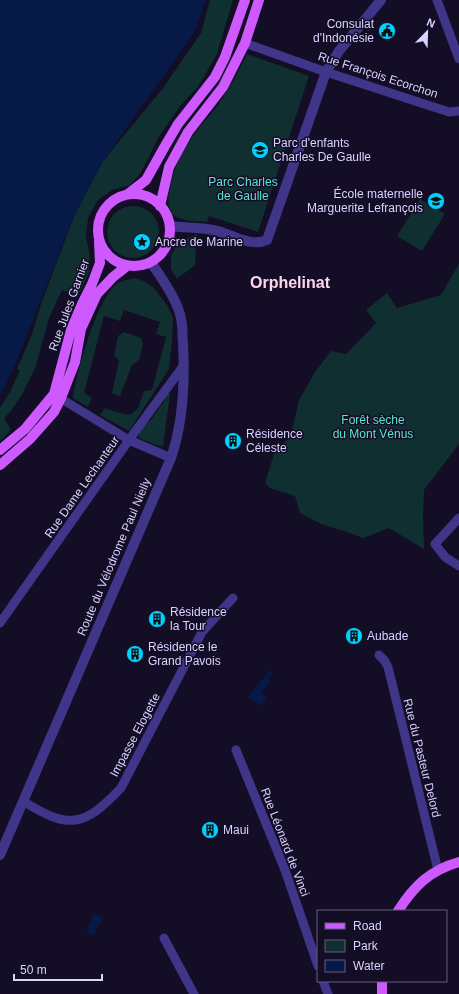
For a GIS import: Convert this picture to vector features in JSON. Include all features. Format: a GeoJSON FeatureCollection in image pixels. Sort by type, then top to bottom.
{"type":"FeatureCollection","features":[{"type":"Feature","properties":{"kind":"main road"},"geometry":{"type":"LineString","coordinates":[[128,194],[146,180],[164,146],[178,124],[215,77],[225,57],[245,0]]}},
{"type":"Feature","properties":{"kind":"main road"},"geometry":{"type":"LineString","coordinates":[[160,206],[169,167],[178,148],[188,132],[223,87],[245,43],[259,0]]}},
{"type":"Feature","properties":{"kind":"main road"},"geometry":{"type":"LineString","coordinates":[[128,194],[140,194],[151,198],[160,206],[167,215],[170,226],[170,237],[160,256],[151,262],[140,266],[127,266],[110,258],[103,250],[97,231],[98,221],[102,211],[109,203],[118,197],[128,194]]}},
{"type":"Feature","properties":{"kind":"main road","name":"Rue Jules Garnier"},"geometry":{"type":"LineString","coordinates":[[0,465],[30,439],[54,412],[72,330],[100,263],[99,241]]}},
{"type":"Feature","properties":{"kind":"main road","name":"Rue Jules Garnier"},"geometry":{"type":"LineString","coordinates":[[0,450],[25,429],[45,406],[57,396],[75,362],[81,329],[97,294],[113,277],[127,266]]}},
{"type":"Feature","properties":{"kind":"main road"},"geometry":{"type":"LineString","coordinates":[[30,439],[26,435],[42,418],[45,406]]}},
{"type":"Feature","properties":{"kind":"main road"},"geometry":{"type":"LineString","coordinates":[[399,910],[420,883],[430,874],[459,862]]}},
{"type":"Feature","properties":{"kind":"main road"},"geometry":{"type":"LineString","coordinates":[[382,982],[382,994]]}},
{"type":"Feature","properties":{"kind":"street"},"geometry":{"type":"LineString","coordinates":[[170,226],[213,230],[251,242],[260,243],[267,240],[326,72],[339,51],[381,0]]}},
{"type":"Feature","properties":{"kind":"street"},"geometry":{"type":"LineString","coordinates":[[437,0],[459,59]]}},
{"type":"Feature","properties":{"kind":"street","name":"Rue François Ecorchon"},"geometry":{"type":"LineString","coordinates":[[245,43],[326,72],[449,112],[459,111]]}},
{"type":"Feature","properties":{"kind":"street","name":"Route du Vélodrome Paul Nielly"},"geometry":{"type":"LineString","coordinates":[[0,855],[171,458],[179,429],[184,365],[181,318],[170,291],[151,262]]}},
{"type":"Feature","properties":{"kind":"street","name":"Rue Dame Lechanteur"},"geometry":{"type":"LineString","coordinates":[[0,623],[129,440],[184,365]]}},
{"type":"Feature","properties":{"kind":"street"},"geometry":{"type":"LineString","coordinates":[[57,396],[129,440],[171,458]]}},
{"type":"Feature","properties":{"kind":"street"},"geometry":{"type":"LineString","coordinates":[[459,518],[435,544],[445,557],[459,566]]}},
{"type":"Feature","properties":{"kind":"street","name":"Impasse Elogette"},"geometry":{"type":"LineString","coordinates":[[23,801],[56,818],[75,821],[92,814],[106,804],[121,788],[202,632],[233,598]]}},
{"type":"Feature","properties":{"kind":"street","name":"Rue du Pasteur Delord"},"geometry":{"type":"LineString","coordinates":[[379,655],[388,667],[438,870]]}},
{"type":"Feature","properties":{"kind":"street","name":"Rue Léonard de Vinci"},"geometry":{"type":"LineString","coordinates":[[236,750],[285,870],[317,963]]}},
{"type":"Feature","properties":{"kind":"street"},"geometry":{"type":"LineString","coordinates":[[164,938],[194,994]]}},
{"type":"Feature","properties":{"kind":"street"},"geometry":{"type":"LineString","coordinates":[[323,982],[328,994]]}},
{"type":"Feature","properties":{"kind":"green space"},"geometry":{"type":"Polygon","coordinates":[[[210,0],[233,0],[217,54],[197,88],[181,105],[158,138],[139,175],[130,185],[112,190],[98,200],[88,218],[86,236],[90,257],[89,273],[78,296],[62,290],[49,318],[36,366],[23,393],[11,411],[4,418],[11,430],[0,441],[0,408],[10,392],[20,370],[17,369],[32,334],[42,301],[75,214],[103,161],[163,88],[201,33],[210,0]]]}},
{"type":"Feature","properties":{"kind":"green space","name":"Parc Charles de Gaulle"},"geometry":{"type":"Polygon","coordinates":[[[247,54],[309,76],[258,232],[209,216],[207,222],[183,220],[172,213],[169,202],[171,182],[181,156],[196,132],[224,96],[238,73],[247,54]]]}},
{"type":"Feature","properties":{"kind":"green space"},"geometry":{"type":"Polygon","coordinates":[[[420,199],[445,214],[422,251],[397,236],[420,199]]]}},
{"type":"Feature","properties":{"kind":"green space"},"geometry":{"type":"Polygon","coordinates":[[[128,206],[138,206],[147,210],[155,218],[159,227],[159,237],[155,246],[147,254],[138,258],[128,258],[119,254],[111,246],[107,237],[107,227],[111,218],[119,210],[128,206]]]}},
{"type":"Feature","properties":{"kind":"green space"},"geometry":{"type":"Polygon","coordinates":[[[197,234],[195,265],[177,279],[171,269],[171,255],[179,242],[197,234]]]}},
{"type":"Feature","properties":{"kind":"green space","name":"Forêt sèche du Mont Vénus"},"geometry":{"type":"Polygon","coordinates":[[[459,264],[459,444],[424,490],[424,549],[389,528],[363,538],[321,524],[300,513],[295,496],[270,488],[265,483],[274,454],[291,435],[299,400],[315,372],[331,351],[346,354],[376,323],[366,310],[387,293],[397,308],[441,295],[459,264]]]}},
{"type":"Feature","properties":{"kind":"green space"},"geometry":{"type":"Polygon","coordinates":[[[135,278],[146,282],[153,287],[167,305],[173,317],[169,369],[129,431],[100,415],[105,408],[130,415],[138,408],[144,391],[152,390],[166,337],[156,334],[160,322],[124,310],[120,321],[104,316],[84,393],[92,398],[88,407],[73,398],[83,353],[96,317],[104,301],[112,289],[120,282],[135,278]]]}},
{"type":"Feature","properties":{"kind":"green space"},"geometry":{"type":"Polygon","coordinates":[[[124,332],[141,338],[143,344],[139,360],[132,365],[120,396],[112,393],[119,361],[114,355],[118,336],[124,332]]]}},
{"type":"Feature","properties":{"kind":"green space"},"geometry":{"type":"Polygon","coordinates":[[[167,392],[170,394],[163,446],[156,445],[139,438],[138,432],[147,419],[150,421],[165,400],[162,397],[167,392]]]}},
{"type":"Feature","properties":{"kind":"water"},"geometry":{"type":"Polygon","coordinates":[[[0,0],[206,0],[194,33],[103,161],[74,216],[16,363],[0,396],[0,0]]]}},
{"type":"Feature","properties":{"kind":"water"},"geometry":{"type":"Polygon","coordinates":[[[270,670],[273,673],[268,678],[271,681],[261,693],[267,698],[260,706],[248,696],[270,670]]]}},
{"type":"Feature","properties":{"kind":"water"},"geometry":{"type":"Polygon","coordinates":[[[94,913],[103,917],[94,935],[90,935],[86,931],[94,913]]]}},
{"type":"Feature","properties":{"kind":"place","name":"Consulat d'Indonésie"},"geometry":{"type":"Point","coordinates":[387,31]}},
{"type":"Feature","properties":{"kind":"place","name":"Parc d'enfants Charles De Gaulle"},"geometry":{"type":"Point","coordinates":[260,150]}},
{"type":"Feature","properties":{"kind":"place","name":"École maternelle Marguerite Lefrançois"},"geometry":{"type":"Point","coordinates":[436,201]}},
{"type":"Feature","properties":{"kind":"place","name":"Ancre de Marine"},"geometry":{"type":"Point","coordinates":[142,242]}},
{"type":"Feature","properties":{"kind":"place","name":"Résidence Céleste"},"geometry":{"type":"Point","coordinates":[233,441]}},
{"type":"Feature","properties":{"kind":"place","name":"Résidence la Tour"},"geometry":{"type":"Point","coordinates":[157,619]}},
{"type":"Feature","properties":{"kind":"place","name":"Aubade"},"geometry":{"type":"Point","coordinates":[354,636]}},
{"type":"Feature","properties":{"kind":"place","name":"Résidence le Grand Pavois"},"geometry":{"type":"Point","coordinates":[135,654]}},
{"type":"Feature","properties":{"kind":"place","name":"Maui"},"geometry":{"type":"Point","coordinates":[210,830]}},
{"type":"Feature","properties":{"kind":"district","name":"Orphelinat"},"geometry":{"type":"Point","coordinates":[290,282]}}]}
